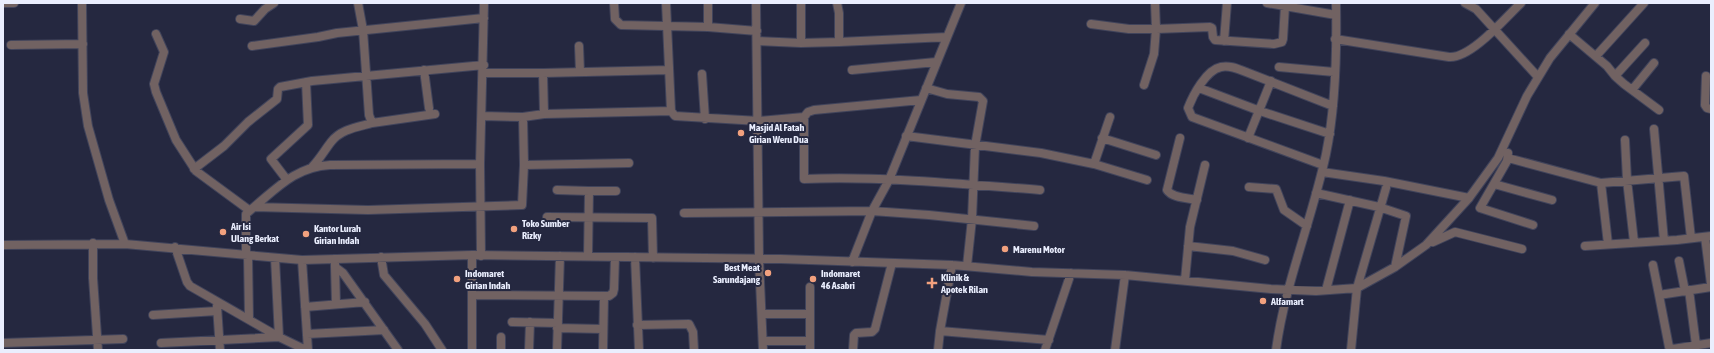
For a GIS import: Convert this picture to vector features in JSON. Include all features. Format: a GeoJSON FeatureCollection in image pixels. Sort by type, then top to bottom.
{"type":"FeatureCollection","features":[{"type":"Feature","properties":{"kind":"street"},"geometry":{"type":"LineString","coordinates":[[3,3],[14,3]]}},
{"type":"Feature","properties":{"kind":"street"},"geometry":{"type":"LineString","coordinates":[[82,3],[83,93],[88,126],[108,200],[124,244]]}},
{"type":"Feature","properties":{"kind":"street"},"geometry":{"type":"LineString","coordinates":[[240,19],[254,21],[265,9],[275,3]]}},
{"type":"Feature","properties":{"kind":"street"},"geometry":{"type":"LineString","coordinates":[[358,3],[363,30],[369,115],[372,122]]}},
{"type":"Feature","properties":{"kind":"street"},"geometry":{"type":"LineString","coordinates":[[472,350],[472,295],[480,207],[480,164],[484,69],[484,3]]}},
{"type":"Feature","properties":{"kind":"street"},"geometry":{"type":"LineString","coordinates":[[614,3],[615,19],[621,25],[708,27],[757,31]]}},
{"type":"Feature","properties":{"kind":"street"},"geometry":{"type":"LineString","coordinates":[[666,3],[671,111],[675,116],[705,119],[759,121],[804,117]]}},
{"type":"Feature","properties":{"kind":"street"},"geometry":{"type":"LineString","coordinates":[[708,3],[708,27]]}},
{"type":"Feature","properties":{"kind":"street"},"geometry":{"type":"LineString","coordinates":[[756,3],[759,121],[759,259],[763,350]]}},
{"type":"Feature","properties":{"kind":"street"},"geometry":{"type":"LineString","coordinates":[[800,3],[802,43]]}},
{"type":"Feature","properties":{"kind":"street"},"geometry":{"type":"LineString","coordinates":[[837,3],[839,13],[839,42]]}},
{"type":"Feature","properties":{"kind":"street"},"geometry":{"type":"LineString","coordinates":[[852,262],[872,211],[889,180],[961,3]]}},
{"type":"Feature","properties":{"kind":"street"},"geometry":{"type":"LineString","coordinates":[[1144,85],[1154,54],[1156,30],[1155,3]]}},
{"type":"Feature","properties":{"kind":"street"},"geometry":{"type":"LineString","coordinates":[[1224,41],[1227,3]]}},
{"type":"Feature","properties":{"kind":"street"},"geometry":{"type":"LineString","coordinates":[[1267,3],[1336,15]]}},
{"type":"Feature","properties":{"kind":"street"},"geometry":{"type":"LineString","coordinates":[[1276,350],[1280,321],[1323,168],[1330,134],[1333,106],[1336,3]]}},
{"type":"Feature","properties":{"kind":"street"},"geometry":{"type":"LineString","coordinates":[[1465,3],[1476,9],[1538,77]]}},
{"type":"Feature","properties":{"kind":"street"},"geometry":{"type":"LineString","coordinates":[[1335,39],[1453,57],[1468,51],[1521,3]]}},
{"type":"Feature","properties":{"kind":"street"},"geometry":{"type":"LineString","coordinates":[[1596,56],[1644,3]]}},
{"type":"Feature","properties":{"kind":"street"},"geometry":{"type":"LineString","coordinates":[[1426,245],[1469,198],[1492,168],[1510,136],[1527,96],[1538,77],[1550,58],[1592,4]]}},
{"type":"Feature","properties":{"kind":"street"},"geometry":{"type":"LineString","coordinates":[[1091,24],[1129,29],[1156,30],[1210,27],[1212,28],[1213,39],[1274,44],[1282,42],[1285,6]]}},
{"type":"Feature","properties":{"kind":"street"},"geometry":{"type":"LineString","coordinates":[[252,46],[363,30],[484,18]]}},
{"type":"Feature","properties":{"kind":"street"},"geometry":{"type":"LineString","coordinates":[[156,34],[164,52],[156,77],[156,92],[176,140],[194,169],[251,209],[368,210],[522,205],[524,165],[523,117]]}},
{"type":"Feature","properties":{"kind":"street"},"geometry":{"type":"LineString","coordinates":[[1569,34],[1607,66],[1615,76],[1659,110]]}},
{"type":"Feature","properties":{"kind":"street"},"geometry":{"type":"LineString","coordinates":[[757,41],[802,43],[947,36]]}},
{"type":"Feature","properties":{"kind":"street"},"geometry":{"type":"LineString","coordinates":[[1615,76],[1645,43]]}},
{"type":"Feature","properties":{"kind":"street"},"geometry":{"type":"LineString","coordinates":[[11,45],[82,44]]}},
{"type":"Feature","properties":{"kind":"street"},"geometry":{"type":"LineString","coordinates":[[579,46],[580,72]]}},
{"type":"Feature","properties":{"kind":"street"},"geometry":{"type":"LineString","coordinates":[[852,70],[936,62]]}},
{"type":"Feature","properties":{"kind":"street"},"geometry":{"type":"LineString","coordinates":[[1632,90],[1654,63]]}},
{"type":"Feature","properties":{"kind":"street"},"geometry":{"type":"LineString","coordinates":[[1333,106],[1233,67],[1222,67],[1216,68],[1211,73],[1199,88],[1188,108],[1190,116],[1323,168],[1469,198]]}},
{"type":"Feature","properties":{"kind":"street"},"geometry":{"type":"LineString","coordinates":[[1279,67],[1334,72]]}},
{"type":"Feature","properties":{"kind":"street"},"geometry":{"type":"LineString","coordinates":[[194,169],[224,146],[248,122],[277,99],[280,87],[306,82],[424,70],[484,69],[543,73],[669,70]]}},
{"type":"Feature","properties":{"kind":"street"},"geometry":{"type":"LineString","coordinates":[[424,70],[429,108]]}},
{"type":"Feature","properties":{"kind":"street"},"geometry":{"type":"LineString","coordinates":[[543,73],[544,114]]}},
{"type":"Feature","properties":{"kind":"street"},"geometry":{"type":"LineString","coordinates":[[702,74],[705,119]]}},
{"type":"Feature","properties":{"kind":"street"},"geometry":{"type":"LineString","coordinates":[[1706,76],[1705,105],[1707,108],[1711,109]]}},
{"type":"Feature","properties":{"kind":"street"},"geometry":{"type":"LineString","coordinates":[[1248,138],[1271,81]]}},
{"type":"Feature","properties":{"kind":"street"},"geometry":{"type":"LineString","coordinates":[[287,180],[271,159],[308,125],[306,82]]}},
{"type":"Feature","properties":{"kind":"street"},"geometry":{"type":"LineString","coordinates":[[926,88],[948,94],[982,98],[984,104],[975,146],[972,219],[967,266]]}},
{"type":"Feature","properties":{"kind":"street"},"geometry":{"type":"LineString","coordinates":[[1199,88],[1260,111],[1330,134]]}},
{"type":"Feature","properties":{"kind":"street"},"geometry":{"type":"LineString","coordinates":[[921,100],[814,110],[808,112],[804,117],[804,179],[889,180],[974,184],[1040,190]]}},
{"type":"Feature","properties":{"kind":"street"},"geometry":{"type":"LineString","coordinates":[[482,116],[523,117],[544,114],[671,111]]}},
{"type":"Feature","properties":{"kind":"street"},"geometry":{"type":"LineString","coordinates":[[312,167],[336,137],[352,128],[372,122],[435,114]]}},
{"type":"Feature","properties":{"kind":"street"},"geometry":{"type":"LineString","coordinates":[[1094,164],[1110,117]]}},
{"type":"Feature","properties":{"kind":"street"},"geometry":{"type":"LineString","coordinates":[[1654,129],[1664,241]]}},
{"type":"Feature","properties":{"kind":"street"},"geometry":{"type":"LineString","coordinates":[[906,136],[975,146],[1041,153],[1094,164],[1147,180]]}},
{"type":"Feature","properties":{"kind":"street"},"geometry":{"type":"LineString","coordinates":[[1510,136],[1508,143],[1508,158],[1480,208],[1533,225]]}},
{"type":"Feature","properties":{"kind":"street"},"geometry":{"type":"LineString","coordinates":[[1102,138],[1156,155]]}},
{"type":"Feature","properties":{"kind":"street"},"geometry":{"type":"LineString","coordinates":[[1180,138],[1167,190],[1169,193],[1175,195],[1197,200]]}},
{"type":"Feature","properties":{"kind":"street"},"geometry":{"type":"LineString","coordinates":[[1625,140],[1634,242]]}},
{"type":"Feature","properties":{"kind":"street"},"geometry":{"type":"LineString","coordinates":[[1508,158],[1601,183],[1677,175],[1685,177],[1691,238]]}},
{"type":"Feature","properties":{"kind":"street"},"geometry":{"type":"LineString","coordinates":[[249,319],[245,219],[251,209],[298,172],[312,167],[330,165],[480,164]]}},
{"type":"Feature","properties":{"kind":"street"},"geometry":{"type":"LineString","coordinates":[[524,165],[629,164]]}},
{"type":"Feature","properties":{"kind":"street"},"geometry":{"type":"LineString","coordinates":[[1185,280],[1190,228],[1205,165]]}},
{"type":"Feature","properties":{"kind":"street"},"geometry":{"type":"LineString","coordinates":[[1601,183],[1608,244]]}},
{"type":"Feature","properties":{"kind":"street"},"geometry":{"type":"LineString","coordinates":[[1494,184],[1552,200]]}},
{"type":"Feature","properties":{"kind":"street"},"geometry":{"type":"LineString","coordinates":[[1249,187],[1276,189],[1284,210],[1307,226]]}},
{"type":"Feature","properties":{"kind":"street"},"geometry":{"type":"LineString","coordinates":[[1351,350],[1357,288],[1386,188]]}},
{"type":"Feature","properties":{"kind":"street"},"geometry":{"type":"LineString","coordinates":[[557,190],[616,191]]}},
{"type":"Feature","properties":{"kind":"street"},"geometry":{"type":"LineString","coordinates":[[588,191],[588,256]]}},
{"type":"Feature","properties":{"kind":"street"},"geometry":{"type":"LineString","coordinates":[[1316,194],[1380,207],[1400,213],[1407,217],[1395,267]]}},
{"type":"Feature","properties":{"kind":"street"},"geometry":{"type":"LineString","coordinates":[[1326,290],[1350,200]]}},
{"type":"Feature","properties":{"kind":"street"},"geometry":{"type":"LineString","coordinates":[[684,213],[872,211],[972,219],[1034,226]]}},
{"type":"Feature","properties":{"kind":"street"},"geometry":{"type":"LineString","coordinates":[[547,216],[652,218],[653,258]]}},
{"type":"Feature","properties":{"kind":"street"},"geometry":{"type":"LineString","coordinates":[[3,245],[93,243],[124,244],[175,247],[247,256],[335,263],[381,257],[476,255],[759,259],[952,265],[1071,274],[1185,280],[1288,290],[1357,288],[1395,267],[1426,245],[1455,232],[1522,249]]}},
{"type":"Feature","properties":{"kind":"street"},"geometry":{"type":"LineString","coordinates":[[1585,246],[1664,241],[1708,236],[1711,284]]}},
{"type":"Feature","properties":{"kind":"street"},"geometry":{"type":"LineString","coordinates":[[93,243],[93,278],[98,350]]}},
{"type":"Feature","properties":{"kind":"street"},"geometry":{"type":"LineString","coordinates":[[1188,246],[1233,251],[1265,260]]}},
{"type":"Feature","properties":{"kind":"street"},"geometry":{"type":"LineString","coordinates":[[175,247],[188,284],[279,337],[307,350],[302,260]]}},
{"type":"Feature","properties":{"kind":"street"},"geometry":{"type":"LineString","coordinates":[[557,350],[560,256]]}},
{"type":"Feature","properties":{"kind":"street"},"geometry":{"type":"LineString","coordinates":[[381,257],[384,275],[425,324],[442,350]]}},
{"type":"Feature","properties":{"kind":"street"},"geometry":{"type":"LineString","coordinates":[[472,295],[604,297],[613,293],[615,257]]}},
{"type":"Feature","properties":{"kind":"street"},"geometry":{"type":"LineString","coordinates":[[635,257],[639,350]]}},
{"type":"Feature","properties":{"kind":"street"},"geometry":{"type":"LineString","coordinates":[[275,258],[279,337]]}},
{"type":"Feature","properties":{"kind":"street"},"geometry":{"type":"LineString","coordinates":[[1679,261],[1687,291],[1696,345]]}},
{"type":"Feature","properties":{"kind":"street"},"geometry":{"type":"LineString","coordinates":[[335,263],[365,302],[398,350]]}},
{"type":"Feature","properties":{"kind":"street"},"geometry":{"type":"LineString","coordinates":[[335,263],[336,304]]}},
{"type":"Feature","properties":{"kind":"street"},"geometry":{"type":"LineString","coordinates":[[853,350],[854,335],[856,333],[872,332],[875,329],[892,263]]}},
{"type":"Feature","properties":{"kind":"street"},"geometry":{"type":"LineString","coordinates":[[1653,264],[1669,347],[1673,349],[1711,344]]}},
{"type":"Feature","properties":{"kind":"street"},"geometry":{"type":"LineString","coordinates":[[938,350],[952,265]]}},
{"type":"Feature","properties":{"kind":"street"},"geometry":{"type":"LineString","coordinates":[[1045,350],[1071,274]]}},
{"type":"Feature","properties":{"kind":"street"},"geometry":{"type":"LineString","coordinates":[[1115,350],[1125,276]]}},
{"type":"Feature","properties":{"kind":"street"},"geometry":{"type":"LineString","coordinates":[[810,287],[810,350]]}},
{"type":"Feature","properties":{"kind":"street"},"geometry":{"type":"LineString","coordinates":[[1659,295],[1711,287]]}},
{"type":"Feature","properties":{"kind":"street"},"geometry":{"type":"LineString","coordinates":[[603,350],[604,297]]}},
{"type":"Feature","properties":{"kind":"street"},"geometry":{"type":"LineString","coordinates":[[217,301],[220,350]]}},
{"type":"Feature","properties":{"kind":"street"},"geometry":{"type":"LineString","coordinates":[[305,307],[365,302]]}},
{"type":"Feature","properties":{"kind":"street"},"geometry":{"type":"LineString","coordinates":[[153,315],[217,311]]}},
{"type":"Feature","properties":{"kind":"street"},"geometry":{"type":"LineString","coordinates":[[762,314],[810,314]]}},
{"type":"Feature","properties":{"kind":"street"},"geometry":{"type":"LineString","coordinates":[[512,322],[530,322],[603,329]]}},
{"type":"Feature","properties":{"kind":"street"},"geometry":{"type":"LineString","coordinates":[[529,350],[530,322]]}},
{"type":"Feature","properties":{"kind":"street"},"geometry":{"type":"LineString","coordinates":[[637,325],[689,324],[693,332],[694,350]]}},
{"type":"Feature","properties":{"kind":"street"},"geometry":{"type":"LineString","coordinates":[[307,334],[384,330]]}},
{"type":"Feature","properties":{"kind":"street"},"geometry":{"type":"LineString","coordinates":[[940,331],[1049,340]]}},
{"type":"Feature","properties":{"kind":"street"},"geometry":{"type":"LineString","coordinates":[[161,344],[279,337]]}},
{"type":"Feature","properties":{"kind":"street"},"geometry":{"type":"LineString","coordinates":[[501,337],[501,350]]}},
{"type":"Feature","properties":{"kind":"street"},"geometry":{"type":"LineString","coordinates":[[3,343],[123,339]]}},
{"type":"Feature","properties":{"kind":"street"},"geometry":{"type":"LineString","coordinates":[[763,340],[810,341]]}},
{"type":"Feature","properties":{"kind":"place","name":"Masjid Al Fatah Girian Weru Dua"},"geometry":{"type":"Point","coordinates":[741,133]}},
{"type":"Feature","properties":{"kind":"place","name":"Toko Sumber Rizky"},"geometry":{"type":"Point","coordinates":[514,229]}},
{"type":"Feature","properties":{"kind":"place","name":"Air Isi Ulang Berkat"},"geometry":{"type":"Point","coordinates":[223,232]}},
{"type":"Feature","properties":{"kind":"place","name":"Kantor Lurah Girian Indah"},"geometry":{"type":"Point","coordinates":[306,234]}},
{"type":"Feature","properties":{"kind":"place","name":"Marenu Motor"},"geometry":{"type":"Point","coordinates":[1005,249]}},
{"type":"Feature","properties":{"kind":"place","name":"Best Meat Sarundajang"},"geometry":{"type":"Point","coordinates":[768,273]}},
{"type":"Feature","properties":{"kind":"place","name":"Indomaret Girian Indah"},"geometry":{"type":"Point","coordinates":[457,279]}},
{"type":"Feature","properties":{"kind":"place","name":"Indomaret 46 Asabri"},"geometry":{"type":"Point","coordinates":[813,279]}},
{"type":"Feature","properties":{"kind":"place","name":"Klinik & Apotek Rilan"},"geometry":{"type":"Point","coordinates":[932,283]}},
{"type":"Feature","properties":{"kind":"place","name":"Alfamart"},"geometry":{"type":"Point","coordinates":[1263,301]}}]}
